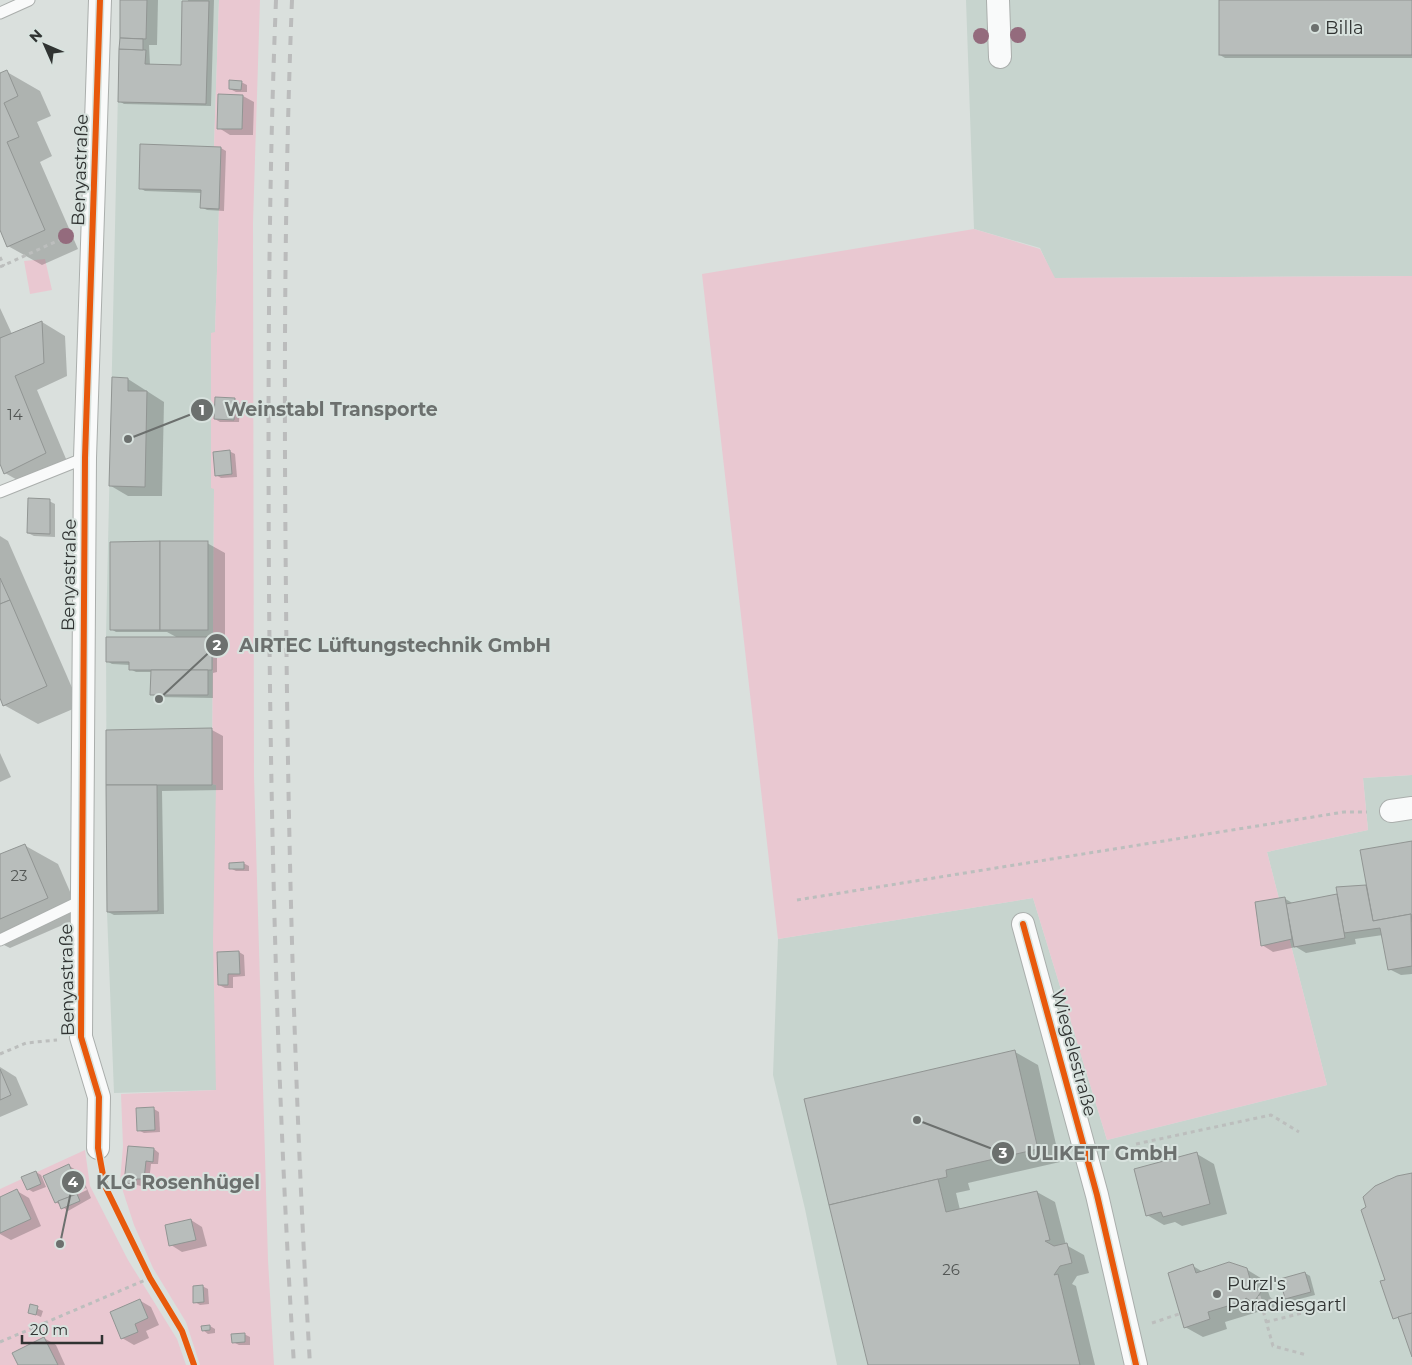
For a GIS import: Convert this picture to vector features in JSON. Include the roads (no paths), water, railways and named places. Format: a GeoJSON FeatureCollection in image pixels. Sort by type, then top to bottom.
{"type":"FeatureCollection","features":[{"type":"Feature","properties":{"kind":"street","name":"Benyastraße"},"geometry":{"type":"LineString","coordinates":[[98,1148],[99,1097],[81,1037],[85,458],[100,0]]}},
{"type":"Feature","properties":{"kind":"street"},"geometry":{"type":"LineString","coordinates":[[998,0],[1000,57]]}},
{"type":"Feature","properties":{"kind":"street","name":"Wiegelestraße"},"geometry":{"type":"LineString","coordinates":[[1023,924],[1097,1195],[1136,1365]]}},
{"type":"Feature","properties":{"kind":"lane"},"geometry":{"type":"LineString","coordinates":[[0,12],[29,0]]}},
{"type":"Feature","properties":{"kind":"lane"},"geometry":{"type":"LineString","coordinates":[[0,492],[85,458]]}},
{"type":"Feature","properties":{"kind":"lane"},"geometry":{"type":"LineString","coordinates":[[0,940],[82,901]]}},
{"type":"Feature","properties":{"kind":"railway"},"geometry":{"type":"LineString","coordinates":[[276,0],[271,147],[269,295],[270,687],[280,1075],[294,1365]]}},
{"type":"Feature","properties":{"kind":"railway"},"geometry":{"type":"LineString","coordinates":[[292,0],[285,298],[287,693],[296,1077],[310,1365]]}},
{"type":"Feature","properties":{"kind":"place","name":"Billa"},"geometry":{"type":"Point","coordinates":[1315,28]}},
{"type":"Feature","properties":{"kind":"place","name":"Weinstabl Transporte"},"geometry":{"type":"Point","coordinates":[128,439]}},
{"type":"Feature","properties":{"kind":"place","name":"AIRTEC Lüftungstechnik GmbH"},"geometry":{"type":"Point","coordinates":[159,699]}},
{"type":"Feature","properties":{"kind":"place","name":"ULIKETT GmbH"},"geometry":{"type":"Point","coordinates":[917,1120]}},
{"type":"Feature","properties":{"kind":"place","name":"KLG Rosenhügel"},"geometry":{"type":"Point","coordinates":[60,1244]}},
{"type":"Feature","properties":{"kind":"place","name":"Purzl's Paradiesgartl"},"geometry":{"type":"Point","coordinates":[1217,1294]}}]}
